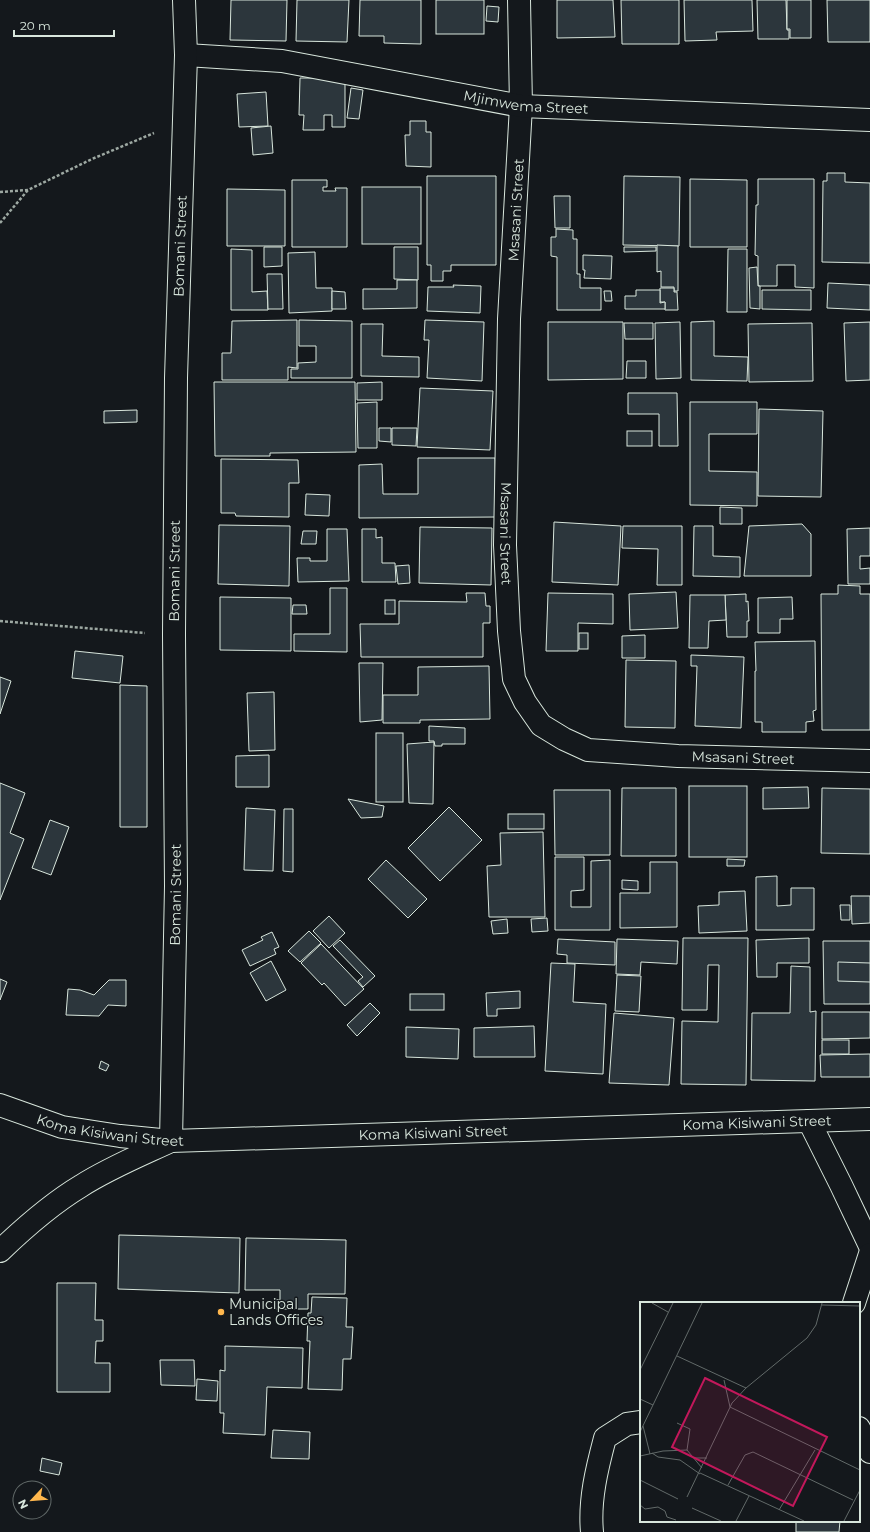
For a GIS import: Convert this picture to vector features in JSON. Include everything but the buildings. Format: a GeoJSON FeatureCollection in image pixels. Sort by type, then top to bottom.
{"type":"FeatureCollection","features":[{"type":"Feature","properties":{"kind":"street","name":"Bomani Street"},"geometry":{"type":"LineString","coordinates":[[171,1141],[176,886],[174,635],[176,378],[186,55],[184,0]]}},
{"type":"Feature","properties":{"kind":"street","name":"Msasani Street"},"geometry":{"type":"LineString","coordinates":[[519,0],[522,106],[509,319],[505,545],[509,631],[514,678],[525,702],[541,724],[564,739],[588,750],[678,756],[870,761]]}},
{"type":"Feature","properties":{"kind":"street","name":"Mjimwema Street"},"geometry":{"type":"LineString","coordinates":[[186,55],[282,61],[522,106],[870,120]]}},
{"type":"Feature","properties":{"kind":"street","name":"Koma Kisiwani Street"},"geometry":{"type":"LineString","coordinates":[[0,1105],[62,1127],[120,1136],[171,1141],[870,1119]]}},
{"type":"Feature","properties":{"kind":"street"},"geometry":{"type":"LineString","coordinates":[[809,1121],[870,1246]]}},
{"type":"Feature","properties":{"kind":"street"},"geometry":{"type":"LineString","coordinates":[[0,1251],[32,1222],[81,1185],[171,1141]]}},
{"type":"Feature","properties":{"kind":"street"},"geometry":{"type":"LineString","coordinates":[[854,1302],[870,1254]]}},
{"type":"Feature","properties":{"kind":"street"},"geometry":{"type":"LineString","coordinates":[[592,1532],[591,1523],[595,1474],[605,1438],[627,1424],[640,1422]]}},
{"type":"Feature","properties":{"kind":"street"},"geometry":{"type":"LineString","coordinates":[[860,1430],[870,1452]]}},
{"type":"Feature","properties":{"kind":"path"},"geometry":{"type":"LineString","coordinates":[[0,192],[28,190],[92,159],[184,120]]}},
{"type":"Feature","properties":{"kind":"path"},"geometry":{"type":"LineString","coordinates":[[0,222],[28,190]]}},
{"type":"Feature","properties":{"kind":"path"},"geometry":{"type":"LineString","coordinates":[[0,621],[174,635]]}},
{"type":"Feature","properties":{"kind":"place","name":"Municipal Lands Offices"},"geometry":{"type":"Point","coordinates":[221,1312]}}]}
